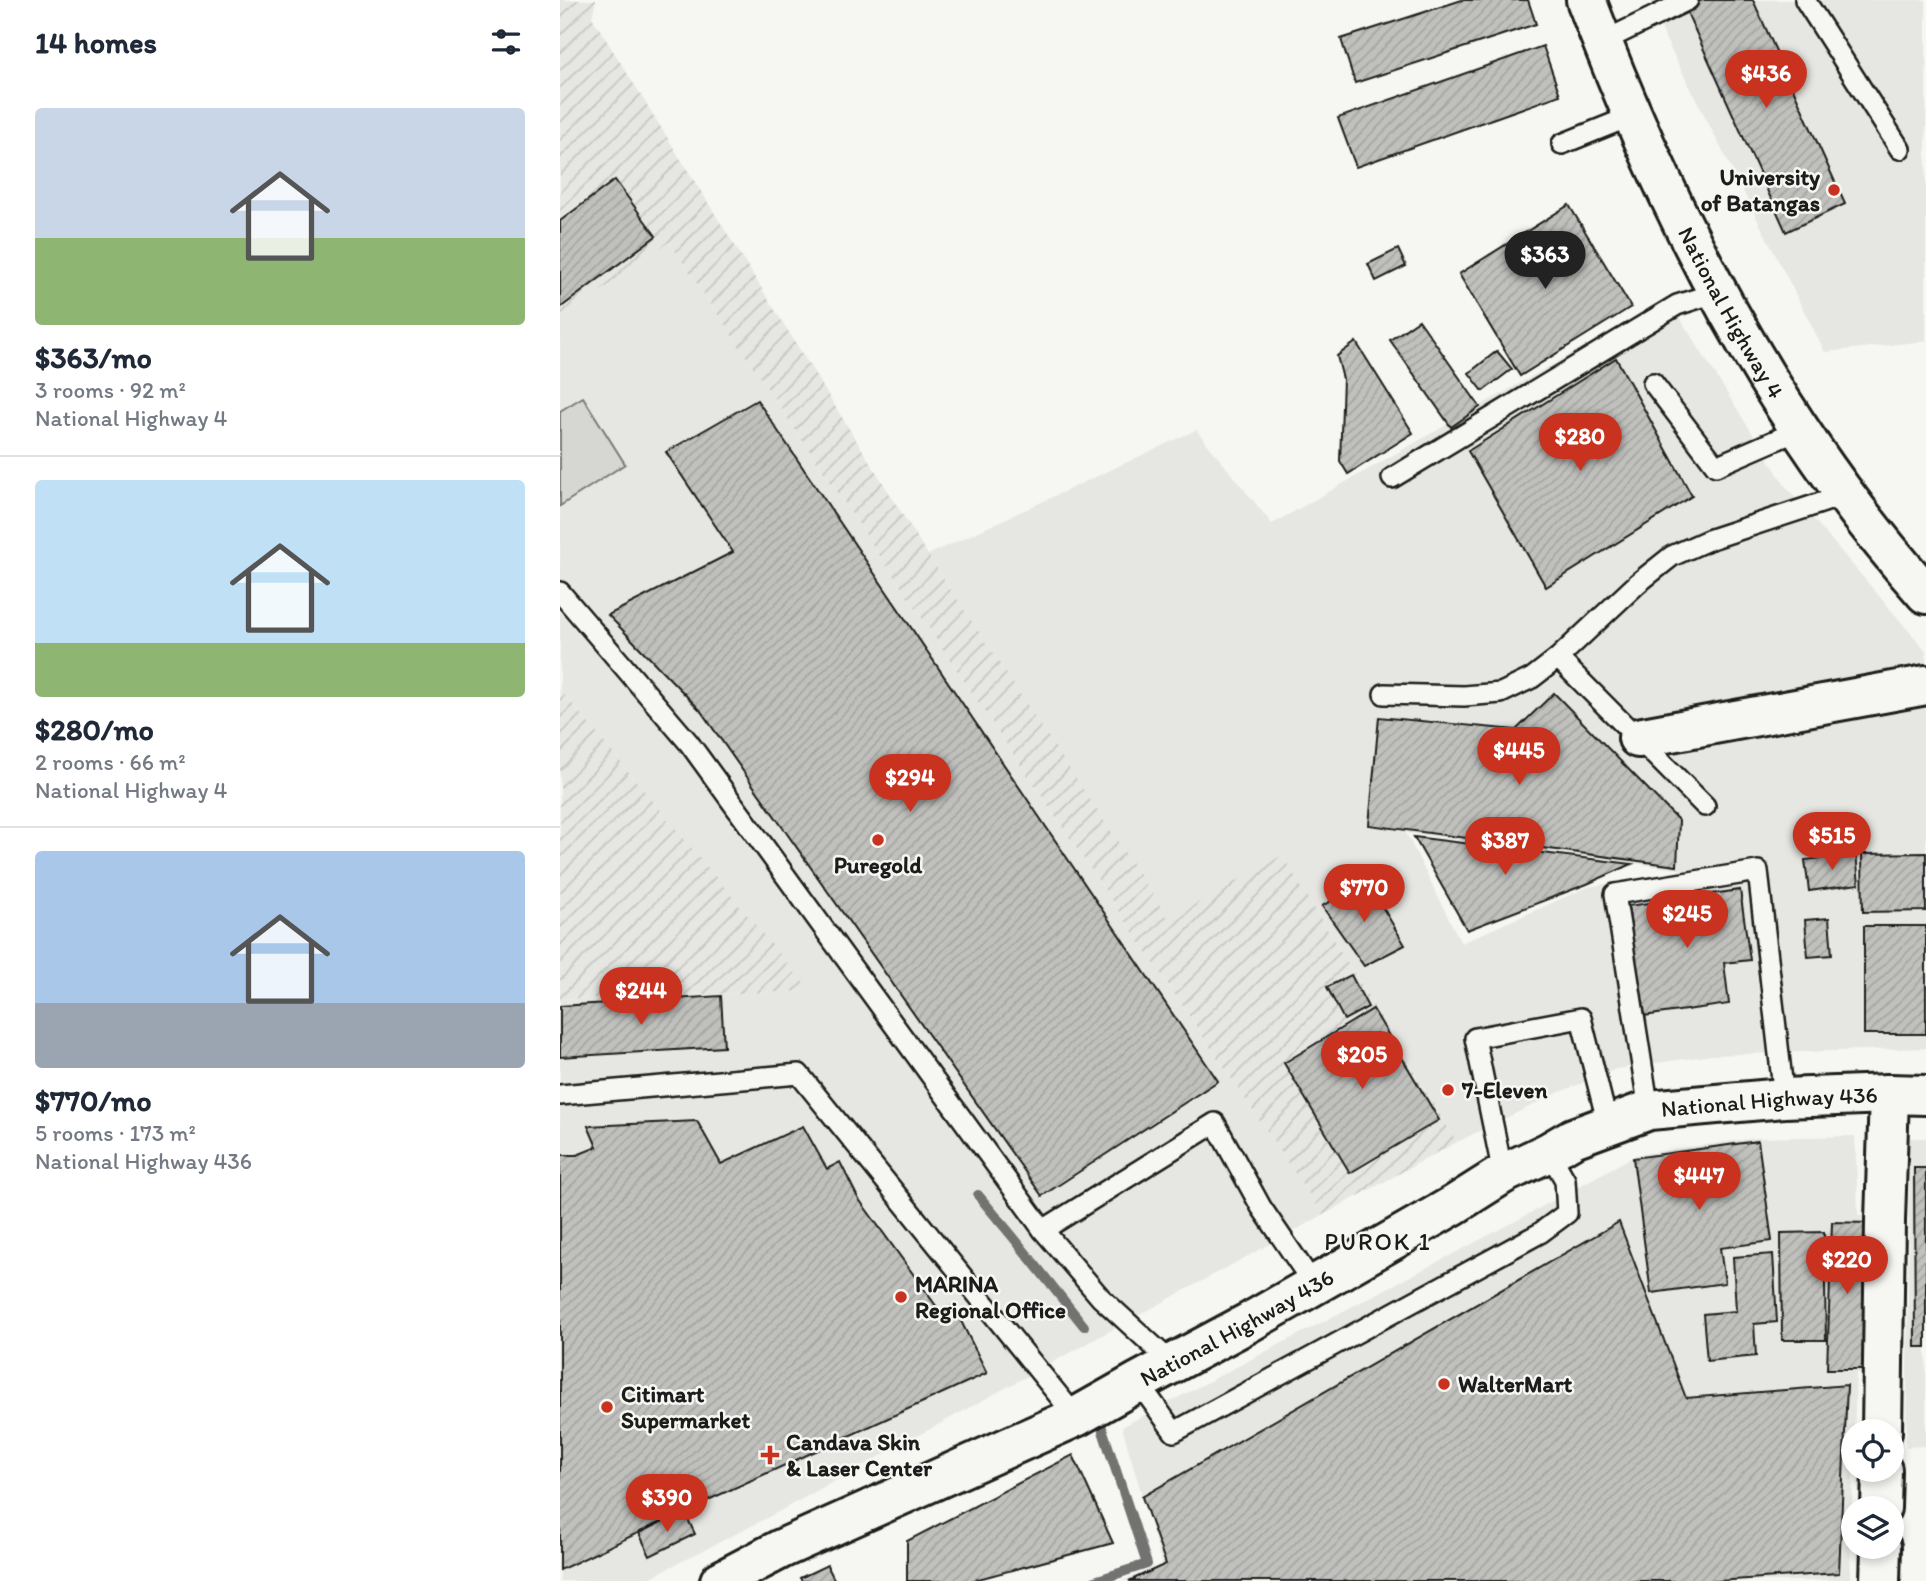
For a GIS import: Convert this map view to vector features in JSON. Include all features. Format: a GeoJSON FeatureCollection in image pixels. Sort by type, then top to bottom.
{"type":"FeatureCollection","features":[{"type":"Feature","properties":{"kind":"main road","name":"National Highway 4"},"geometry":{"type":"LineString","coordinates":[[1586,0],[1667,192],[1756,361],[1799,430],[1845,495],[1926,594]]}},
{"type":"Feature","properties":{"kind":"main road"},"geometry":{"type":"LineString","coordinates":[[1638,738],[1926,685]]}},
{"type":"Feature","properties":{"kind":"main road"},"geometry":{"type":"LineString","coordinates":[[1882,1419],[1885,1221],[1908,1095]]}},
{"type":"Feature","properties":{"kind":"main road","name":"National Highway 436"},"geometry":{"type":"LineString","coordinates":[[720,1581],[781,1549],[1076,1417],[1314,1285],[1503,1174],[1573,1138],[1649,1110],[1784,1098],[1908,1095]]}},
{"type":"Feature","properties":{"kind":"main road"},"geometry":{"type":"LineString","coordinates":[[1880,1581],[1881,1559]]}},
{"type":"Feature","properties":{"kind":"lane"},"geometry":{"type":"LineString","coordinates":[[1602,42],[1688,0]]}},
{"type":"Feature","properties":{"kind":"lane"},"geometry":{"type":"LineString","coordinates":[[1805,0],[1900,149]]}},
{"type":"Feature","properties":{"kind":"lane"},"geometry":{"type":"LineString","coordinates":[[1562,144],[1634,116]]}},
{"type":"Feature","properties":{"kind":"lane"},"geometry":{"type":"LineString","coordinates":[[1392,478],[1677,305],[1718,292]]}},
{"type":"Feature","properties":{"kind":"lane"},"geometry":{"type":"LineString","coordinates":[[1653,383],[1716,466],[1799,430]]}},
{"type":"Feature","properties":{"kind":"lane"},"geometry":{"type":"LineString","coordinates":[[1384,694],[1464,696],[1501,693],[1532,678],[1558,658],[1638,583],[1672,556],[1708,540],[1845,495]]}},
{"type":"Feature","properties":{"kind":"lane"},"geometry":{"type":"LineString","coordinates":[[560,592],[689,743],[1043,1230],[1101,1298],[1173,1364]]}},
{"type":"Feature","properties":{"kind":"lane"},"geometry":{"type":"LineString","coordinates":[[1558,658],[1705,807]]}},
{"type":"Feature","properties":{"kind":"lane"},"geometry":{"type":"LineString","coordinates":[[1649,1110],[1615,894],[1758,871],[1784,1098]]}},
{"type":"Feature","properties":{"kind":"lane"},"geometry":{"type":"LineString","coordinates":[[1503,1174],[1475,1038],[1581,1018],[1608,1125]]}},
{"type":"Feature","properties":{"kind":"lane"},"geometry":{"type":"LineString","coordinates":[[560,1095],[799,1074],[1076,1417]]}},
{"type":"Feature","properties":{"kind":"lane"},"geometry":{"type":"LineString","coordinates":[[1043,1230],[1215,1123],[1261,1207],[1314,1285]]}},
{"type":"Feature","properties":{"kind":"lane"},"geometry":{"type":"LineString","coordinates":[[1138,1381],[1174,1432],[1540,1233],[1567,1213],[1565,1180],[1549,1152]]}},
{"type":"Feature","properties":{"kind":"shaded area"},"geometry":{"type":"Polygon","coordinates":[[[560,0],[596,0],[592,17],[928,555],[1169,919],[1282,855],[1457,1142],[1323,1215],[669,242],[560,320],[560,0]]]}},
{"type":"Feature","properties":{"kind":"shaded area","name":"University of Batangas"},"geometry":{"type":"Polygon","coordinates":[[[1651,0],[1926,0],[1926,341],[1825,352],[1665,38],[1651,0]]]}},
{"type":"Feature","properties":{"kind":"shaded area","name":"Puregold"},"geometry":{"type":"Polygon","coordinates":[[[669,242],[1323,1215],[765,1519],[643,1581],[560,1581],[560,999],[809,991],[560,689],[560,320],[669,242]]]}},
{"type":"Feature","properties":{"kind":"shaded area"},"geometry":{"type":"Polygon","coordinates":[[[1668,299],[1786,487],[1926,651],[1926,1048],[1712,1055],[1616,1069],[1560,1092],[1457,1142],[1282,855],[1169,920],[928,555],[1196,430],[1272,524],[1668,299]],[[1406,833],[1461,943],[1588,887],[1684,870],[1406,833]]]}},
{"type":"Feature","properties":{"kind":"shaded area"},"geometry":{"type":"Polygon","coordinates":[[[583,397],[625,464],[560,506],[560,411],[583,397]]]}},
{"type":"Feature","properties":{"kind":"shaded area"},"geometry":{"type":"Polygon","coordinates":[[[560,689],[810,991],[560,999],[560,689]]]}},
{"type":"Feature","properties":{"kind":"shaded area","name":"WalterMart"},"geometry":{"type":"Polygon","coordinates":[[[1855,1136],[1858,1215],[1874,1216],[1867,1373],[1856,1373],[1855,1419],[1841,1419],[1841,1482],[1853,1482],[1852,1496],[1841,1496],[1841,1559],[1851,1559],[1850,1579],[1122,1581],[1162,1564],[1122,1427],[1514,1222],[1636,1155],[1755,1138],[1855,1136]]]}},
{"type":"Feature","properties":{"kind":"shaded area"},"geometry":{"type":"Polygon","coordinates":[[[1910,1138],[1926,1138],[1926,1446],[1906,1447],[1910,1138]]]}},
{"type":"Feature","properties":{"kind":"building"},"geometry":{"type":"Polygon","coordinates":[[[1462,0],[1528,0],[1536,24],[1355,83],[1341,39],[1462,0]]]}},
{"type":"Feature","properties":{"kind":"building"},"geometry":{"type":"Polygon","coordinates":[[[1702,0],[1753,0],[1845,204],[1786,232],[1685,8],[1702,0]]]}},
{"type":"Feature","properties":{"kind":"building"},"geometry":{"type":"Polygon","coordinates":[[[1543,46],[1560,95],[1356,167],[1338,118],[1543,46]]]}},
{"type":"Feature","properties":{"kind":"building"},"geometry":{"type":"Polygon","coordinates":[[[615,180],[656,236],[560,308],[560,221],[615,180]]]}},
{"type":"Feature","properties":{"kind":"building"},"geometry":{"type":"Polygon","coordinates":[[[1569,205],[1631,307],[1520,376],[1459,274],[1569,205]]]}},
{"type":"Feature","properties":{"kind":"building"},"geometry":{"type":"Polygon","coordinates":[[[1398,249],[1406,266],[1376,281],[1368,264],[1398,249]]]}},
{"type":"Feature","properties":{"kind":"building"},"geometry":{"type":"Polygon","coordinates":[[[1419,320],[1480,407],[1451,427],[1390,340],[1419,320]]]}},
{"type":"Feature","properties":{"kind":"building"},"geometry":{"type":"Polygon","coordinates":[[[1356,342],[1413,433],[1348,474],[1340,461],[1343,379],[1337,356],[1356,342]]]}},
{"type":"Feature","properties":{"kind":"building"},"geometry":{"type":"Polygon","coordinates":[[[1497,351],[1512,369],[1483,391],[1469,373],[1497,351]]]}},
{"type":"Feature","properties":{"kind":"building"},"geometry":{"type":"Polygon","coordinates":[[[1616,358],[1692,496],[1546,587],[1468,451],[1616,358]]]}},
{"type":"Feature","properties":{"kind":"building"},"geometry":{"type":"Polygon","coordinates":[[[757,400],[1218,1081],[1042,1196],[700,710],[608,615],[733,552],[666,452],[757,400]]]}},
{"type":"Feature","properties":{"kind":"building"},"geometry":{"type":"Polygon","coordinates":[[[1554,693],[1679,821],[1677,866],[1369,825],[1379,717],[1516,730],[1554,693]]]}},
{"type":"Feature","properties":{"kind":"building"},"geometry":{"type":"Polygon","coordinates":[[[1414,837],[1632,864],[1467,930],[1414,837]]]}},
{"type":"Feature","properties":{"kind":"building"},"geometry":{"type":"Polygon","coordinates":[[[1926,853],[1926,911],[1863,912],[1862,854],[1926,853]]]}},
{"type":"Feature","properties":{"kind":"building"},"geometry":{"type":"Polygon","coordinates":[[[1856,854],[1859,884],[1809,891],[1805,860],[1856,854]]]}},
{"type":"Feature","properties":{"kind":"building"},"geometry":{"type":"Polygon","coordinates":[[[1367,881],[1405,945],[1364,966],[1322,906],[1367,881]]]}},
{"type":"Feature","properties":{"kind":"building"},"geometry":{"type":"Polygon","coordinates":[[[1740,890],[1750,960],[1724,963],[1729,1004],[1643,1016],[1628,906],[1740,890]]]}},
{"type":"Feature","properties":{"kind":"building"},"geometry":{"type":"Polygon","coordinates":[[[1829,918],[1832,955],[1808,957],[1805,920],[1829,918]]]}},
{"type":"Feature","properties":{"kind":"building"},"geometry":{"type":"Polygon","coordinates":[[[1864,926],[1926,926],[1926,1034],[1864,1034],[1864,926]]]}},
{"type":"Feature","properties":{"kind":"building"},"geometry":{"type":"Polygon","coordinates":[[[1351,975],[1368,1007],[1344,1020],[1327,987],[1351,975]]]}},
{"type":"Feature","properties":{"kind":"building"},"geometry":{"type":"Polygon","coordinates":[[[721,996],[724,1047],[560,1057],[560,1006],[721,996]]]}},
{"type":"Feature","properties":{"kind":"building"},"geometry":{"type":"Polygon","coordinates":[[[1373,1009],[1439,1120],[1350,1173],[1284,1063],[1373,1009]]]}},
{"type":"Feature","properties":{"kind":"building"},"geometry":{"type":"Polygon","coordinates":[[[697,1121],[721,1164],[803,1126],[827,1169],[840,1162],[858,1198],[942,1314],[953,1305],[987,1373],[560,1570],[560,1155],[577,1155],[597,1147],[588,1126],[697,1121]]]}},
{"type":"Feature","properties":{"kind":"building"},"geometry":{"type":"Polygon","coordinates":[[[1758,1141],[1772,1241],[1720,1248],[1725,1283],[1651,1293],[1633,1158],[1758,1141]]]}},
{"type":"Feature","properties":{"kind":"building"},"geometry":{"type":"Polygon","coordinates":[[[1914,1168],[1926,1168],[1926,1347],[1915,1347],[1914,1168]]]}},
{"type":"Feature","properties":{"kind":"building","name":"WalterMart"},"geometry":{"type":"Polygon","coordinates":[[[1619,1222],[1686,1398],[1847,1385],[1846,1419],[1841,1419],[1843,1482],[1839,1573],[1718,1581],[1129,1581],[1166,1564],[1142,1497],[1619,1222]]]}},
{"type":"Feature","properties":{"kind":"building"},"geometry":{"type":"Polygon","coordinates":[[[1832,1222],[1867,1223],[1863,1369],[1827,1369],[1832,1222]]]}},
{"type":"Feature","properties":{"kind":"building"},"geometry":{"type":"Polygon","coordinates":[[[1824,1232],[1826,1340],[1782,1340],[1781,1233],[1824,1232]]]}},
{"type":"Feature","properties":{"kind":"building"},"geometry":{"type":"Polygon","coordinates":[[[1773,1254],[1777,1322],[1754,1324],[1756,1356],[1707,1361],[1703,1314],[1736,1311],[1733,1257],[1773,1254]]]}},
{"type":"Feature","properties":{"kind":"building"},"geometry":{"type":"Polygon","coordinates":[[[1073,1455],[1113,1543],[971,1581],[907,1581],[907,1541],[1073,1455]]]}},
{"type":"Feature","properties":{"kind":"building"},"geometry":{"type":"Polygon","coordinates":[[[684,1511],[695,1534],[650,1556],[639,1533],[684,1511]]]}},
{"type":"Feature","properties":{"kind":"building"},"geometry":{"type":"Polygon","coordinates":[[[827,1565],[835,1581],[802,1581],[800,1578],[827,1565]]]}},
{"type":"Feature","properties":{"kind":"waterway"},"geometry":{"type":"LineString","coordinates":[[978,1195],[1084,1326]]}},
{"type":"Feature","properties":{"kind":"waterway"},"geometry":{"type":"LineString","coordinates":[[1095,1581],[1147,1564],[1101,1425]]}},
{"type":"Feature","properties":{"kind":"place","name":"University of Batangas"},"geometry":{"type":"Point","coordinates":[1834,190]}},
{"type":"Feature","properties":{"kind":"place","name":"Puregold"},"geometry":{"type":"Point","coordinates":[878,840]}},
{"type":"Feature","properties":{"kind":"place","name":"7-Eleven"},"geometry":{"type":"Point","coordinates":[1448,1090]}},
{"type":"Feature","properties":{"kind":"place","name":"MARINA Regional Office"},"geometry":{"type":"Point","coordinates":[901,1297]}},
{"type":"Feature","properties":{"kind":"place","name":"WalterMart"},"geometry":{"type":"Point","coordinates":[1444,1384]}},
{"type":"Feature","properties":{"kind":"place","name":"Citimart Supermarket"},"geometry":{"type":"Point","coordinates":[607,1407]}},
{"type":"Feature","properties":{"kind":"place","name":"Candava Skin & Laser Center"},"geometry":{"type":"Point","coordinates":[770,1455]}},
{"type":"Feature","properties":{"kind":"district","name":"PUROK 1"},"geometry":{"type":"Point","coordinates":[1378,1241]}}]}
